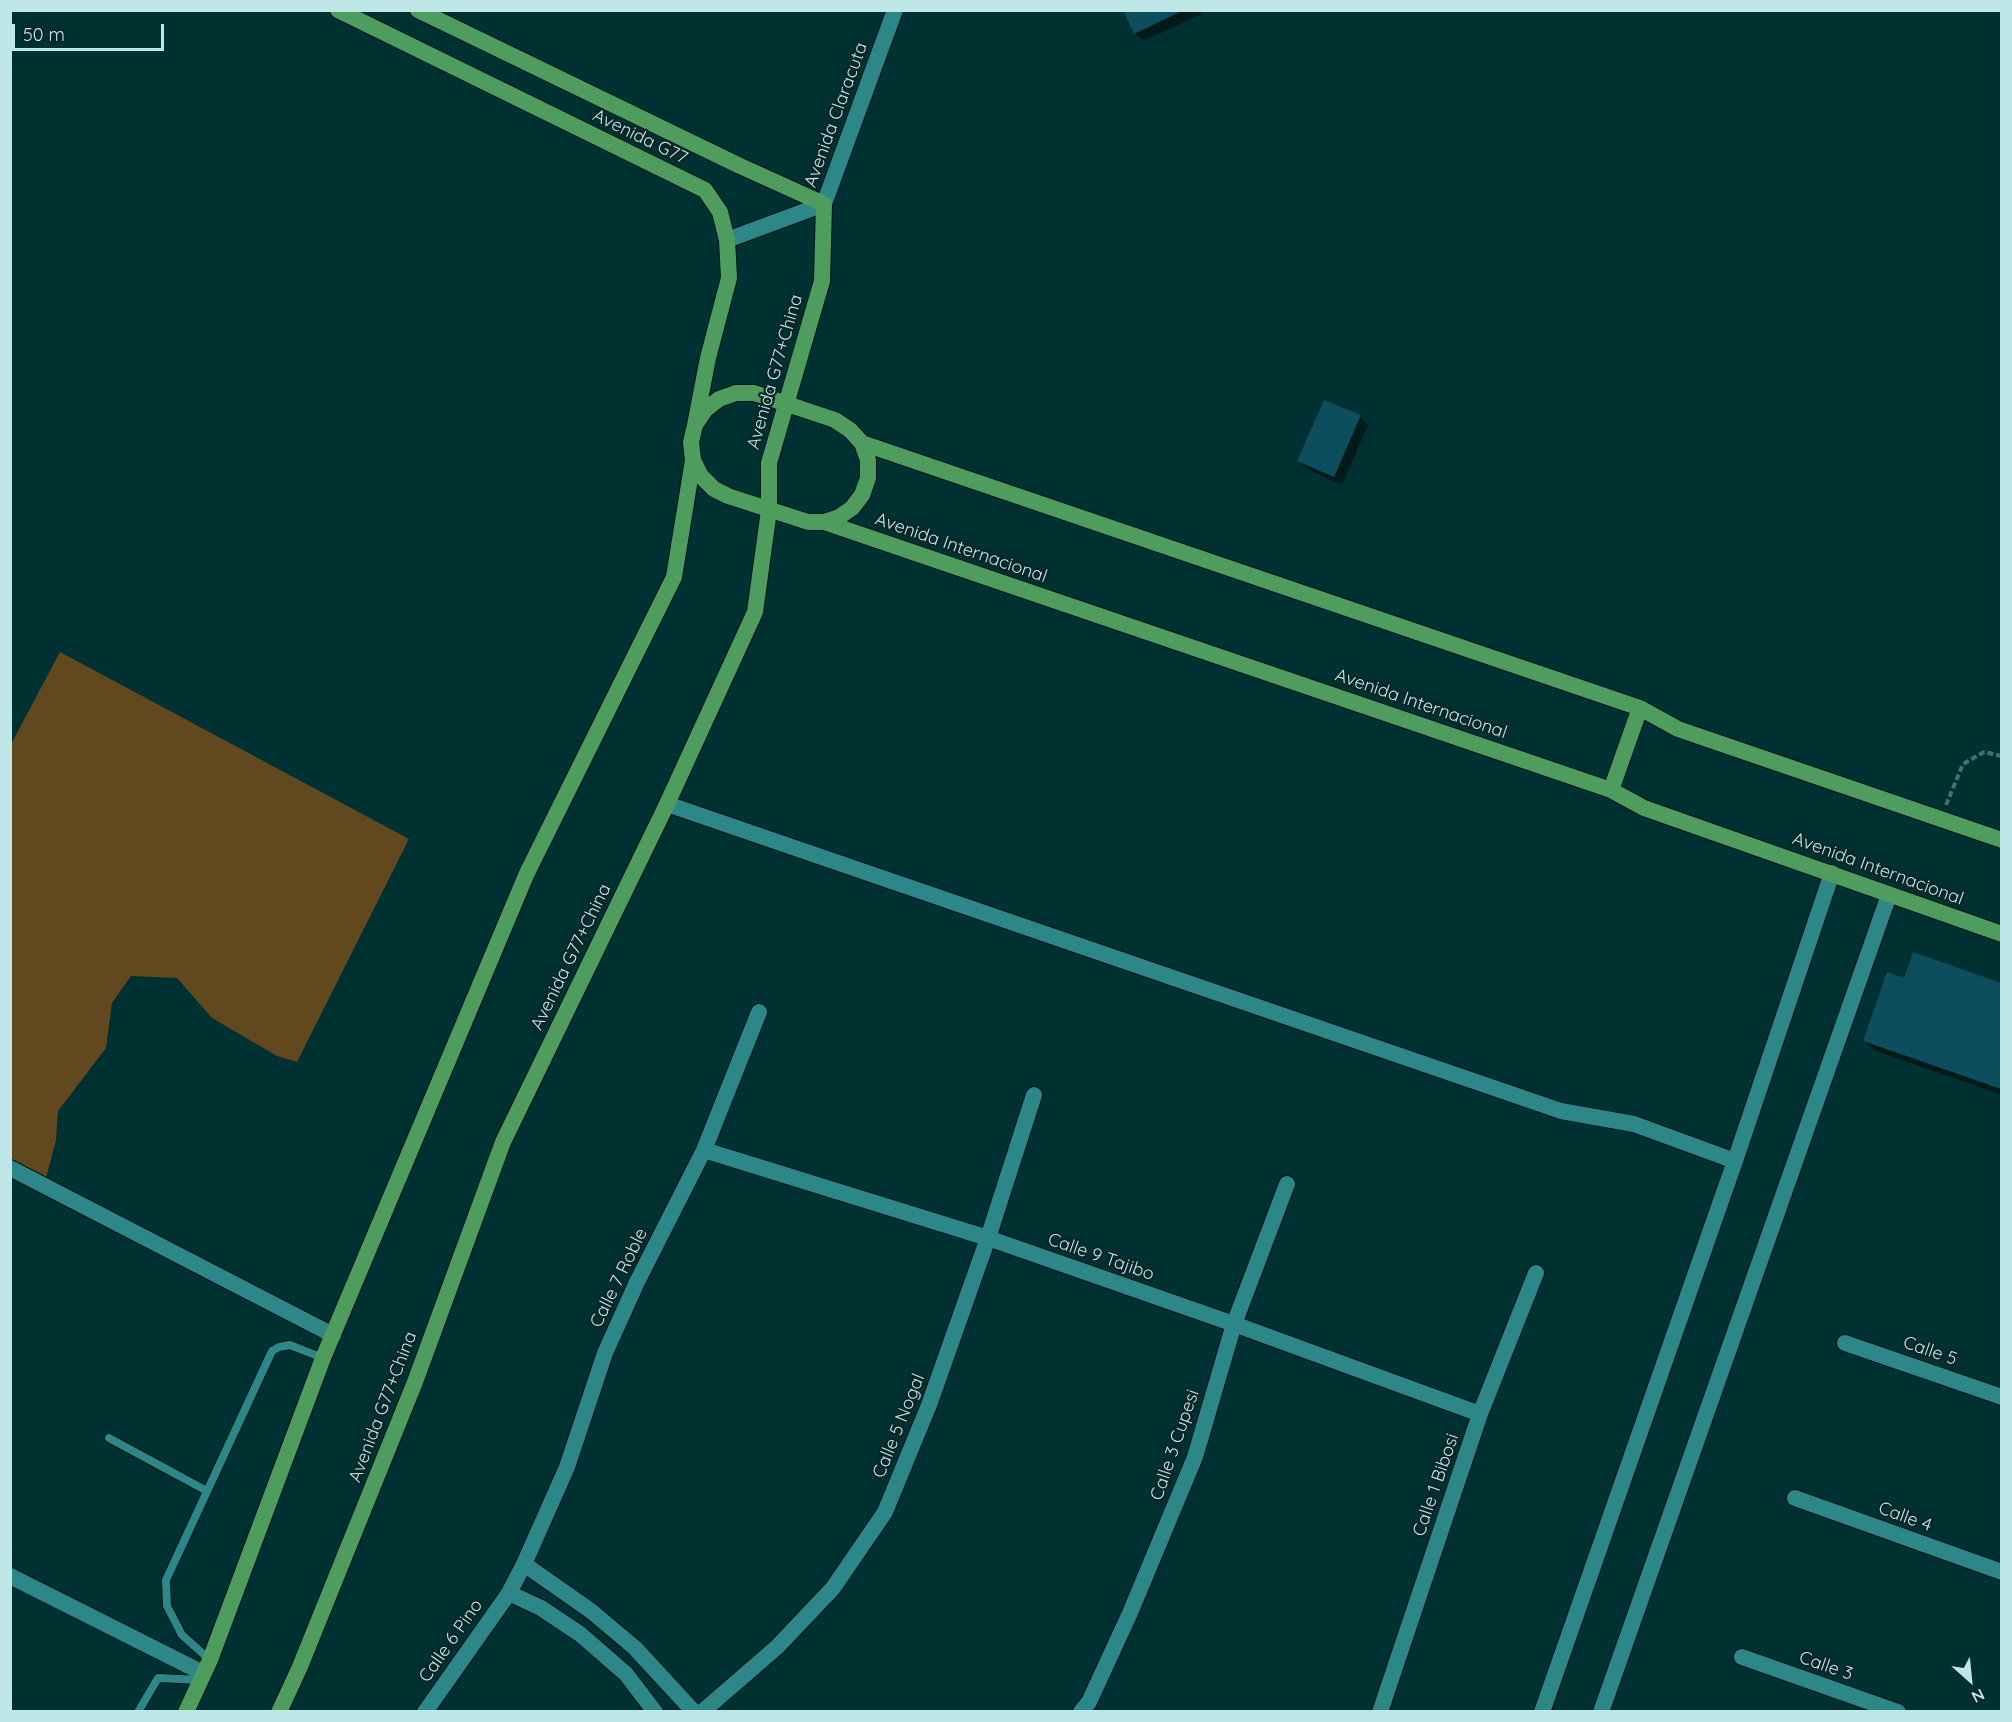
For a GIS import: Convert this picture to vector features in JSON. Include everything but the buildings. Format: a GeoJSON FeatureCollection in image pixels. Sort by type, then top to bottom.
{"type":"FeatureCollection","features":[{"type":"Feature","properties":{"kind":"main road","name":"Avenida G77"},"geometry":{"type":"LineString","coordinates":[[338,10],[705,190],[720,212],[726,240],[729,278],[708,358],[691,442],[693,460]]}},
{"type":"Feature","properties":{"kind":"main road","name":"Avenida G77"},"geometry":{"type":"LineString","coordinates":[[418,10],[738,165],[824,204]]}},
{"type":"Feature","properties":{"kind":"main road","name":"Avenida G77+China"},"geometry":{"type":"LineString","coordinates":[[279,1712],[299,1669],[415,1382],[503,1142],[667,804],[754,612],[769,510],[769,463],[784,404],[822,281],[824,204]]}},
{"type":"Feature","properties":{"kind":"main road"},"geometry":{"type":"LineString","coordinates":[[693,460],[701,476],[714,489],[808,522],[824,522],[839,517],[852,508],[862,495],[868,478],[868,460],[861,443],[850,430],[835,420],[754,393],[736,393],[719,399],[705,410],[695,425]]}},
{"type":"Feature","properties":{"kind":"main road"},"geometry":{"type":"LineString","coordinates":[[861,443],[1640,708],[1678,729],[2001,840]]}},
{"type":"Feature","properties":{"kind":"main road"},"geometry":{"type":"LineString","coordinates":[[186,1712],[204,1671],[323,1358],[527,873],[674,578],[693,460]]}},
{"type":"Feature","properties":{"kind":"main road","name":"Avenida Internacional"},"geometry":{"type":"LineString","coordinates":[[824,522],[1611,790],[1644,808],[2001,934]]}},
{"type":"Feature","properties":{"kind":"main road"},"geometry":{"type":"LineString","coordinates":[[1611,790],[1640,708]]}},
{"type":"Feature","properties":{"kind":"street","name":"Avenida Claracuta"},"geometry":{"type":"LineString","coordinates":[[726,240],[824,204],[895,10]]}},
{"type":"Feature","properties":{"kind":"street"},"geometry":{"type":"LineString","coordinates":[[667,804],[1561,1111],[1634,1124],[1735,1161]]}},
{"type":"Feature","properties":{"kind":"street"},"geometry":{"type":"LineString","coordinates":[[1542,1712],[1735,1161],[1832,873]]}},
{"type":"Feature","properties":{"kind":"street"},"geometry":{"type":"LineString","coordinates":[[1601,1712],[1889,895]]}},
{"type":"Feature","properties":{"kind":"street","name":"Calle 7 Roble"},"geometry":{"type":"LineString","coordinates":[[509,1593],[567,1467],[604,1353],[704,1150],[759,1012]]}},
{"type":"Feature","properties":{"kind":"street","name":"Calle 5 Nogal"},"geometry":{"type":"LineString","coordinates":[[702,1712],[777,1647],[833,1588],[885,1512],[929,1405],[988,1238],[1034,1095]]}},
{"type":"Feature","properties":{"kind":"street","name":"Calle 9 Tajibo"},"geometry":{"type":"LineString","coordinates":[[704,1150],[988,1238],[1234,1324],[1480,1414]]}},
{"type":"Feature","properties":{"kind":"street"},"geometry":{"type":"LineString","coordinates":[[10,1168],[333,1335]]}},
{"type":"Feature","properties":{"kind":"street","name":"Calle 3 Cupesi"},"geometry":{"type":"LineString","coordinates":[[1081,1712],[1089,1702],[1130,1613],[1195,1457],[1234,1324],[1287,1184]]}},
{"type":"Feature","properties":{"kind":"street","name":"Calle 1 Bibosi"},"geometry":{"type":"LineString","coordinates":[[1380,1712],[1480,1414],[1536,1273]]}},
{"type":"Feature","properties":{"kind":"street","name":"Calle 5"},"geometry":{"type":"LineString","coordinates":[[1845,1343],[2001,1397]]}},
{"type":"Feature","properties":{"kind":"street","name":"Calle 4"},"geometry":{"type":"LineString","coordinates":[[1796,1498],[2001,1572]]}},
{"type":"Feature","properties":{"kind":"street"},"geometry":{"type":"LineString","coordinates":[[524,1564],[591,1611],[635,1648],[694,1712]]}},
{"type":"Feature","properties":{"kind":"street"},"geometry":{"type":"LineString","coordinates":[[10,1576],[204,1671]]}},
{"type":"Feature","properties":{"kind":"street"},"geometry":{"type":"LineString","coordinates":[[509,1593],[541,1608],[580,1634],[626,1674],[656,1712]]}},
{"type":"Feature","properties":{"kind":"street","name":"Calle 6 Pino"},"geometry":{"type":"LineString","coordinates":[[425,1712],[509,1593]]}},
{"type":"Feature","properties":{"kind":"street","name":"Calle 3"},"geometry":{"type":"LineString","coordinates":[[1742,1657],[1898,1712]]}},
{"type":"Feature","properties":{"kind":"lane"},"geometry":{"type":"LineString","coordinates":[[138,1712],[158,1678],[204,1671],[167,1606],[165,1580],[272,1351],[290,1345],[323,1358]]}},
{"type":"Feature","properties":{"kind":"lane"},"geometry":{"type":"LineString","coordinates":[[109,1438],[207,1491]]}},
{"type":"Feature","properties":{"kind":"path"},"geometry":{"type":"LineString","coordinates":[[1941,819],[1963,764],[1984,752],[2001,756]]}},
{"type":"Feature","properties":{"kind":"shaded area"},"geometry":{"type":"Polygon","coordinates":[[[60,652],[409,839],[297,1062],[277,1056],[212,1018],[177,978],[131,976],[112,1003],[106,1048],[58,1111],[56,1140],[44,1186],[11,1168],[10,746],[60,652]]]}}]}
